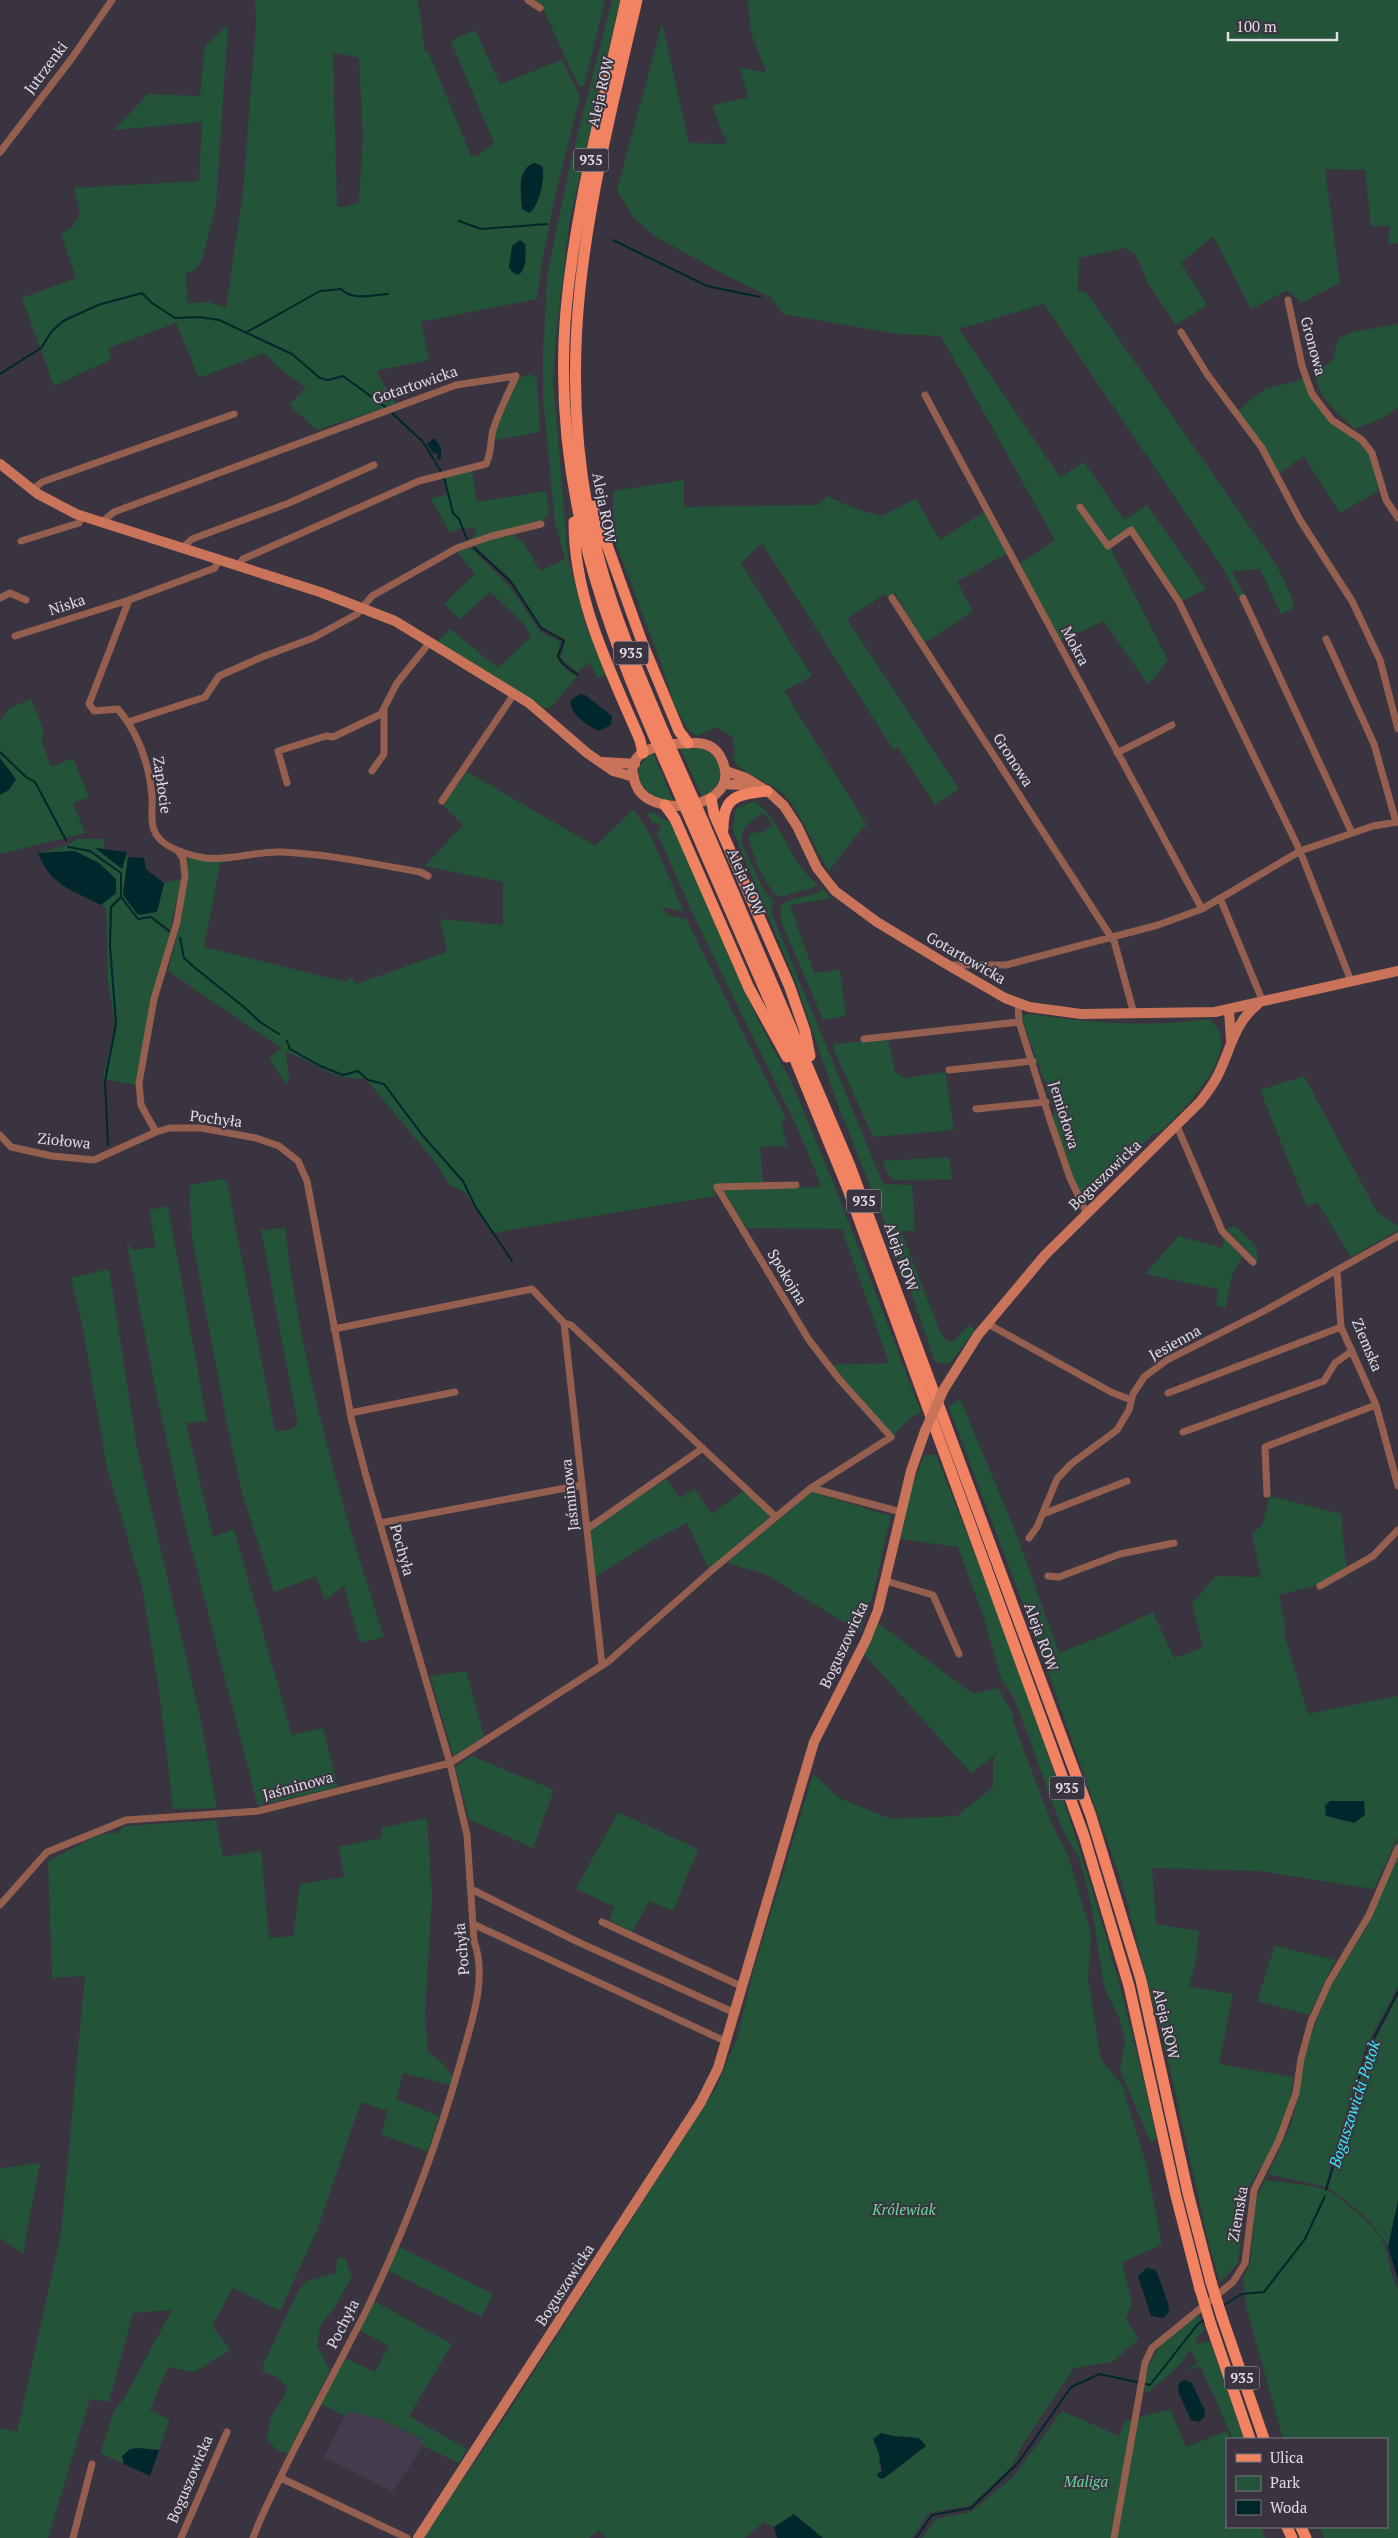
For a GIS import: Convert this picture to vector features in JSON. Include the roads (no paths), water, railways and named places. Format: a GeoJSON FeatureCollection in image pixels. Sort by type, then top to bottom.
{"type":"FeatureCollection","features":[{"type":"Feature","properties":{"kind":"main road","name":"Aleja ROW"},"geometry":{"type":"LineString","coordinates":[[626,0],[574,245],[565,322],[565,408],[574,495],[585,549],[616,646],[659,733],[697,821],[872,1253],[942,1451],[1084,1836],[1129,1986],[1176,2196],[1200,2289],[1250,2438]]}},
{"type":"Feature","properties":{"kind":"main road","name":"Aleja ROW"},"geometry":{"type":"LineString","coordinates":[[638,0],[600,158],[579,286],[575,378],[577,431],[593,534],[607,586],[659,733]]}},
{"type":"Feature","properties":{"kind":"main road"},"geometry":{"type":"LineString","coordinates":[[584,483],[642,642],[679,731],[688,743]]}},
{"type":"Feature","properties":{"kind":"main road"},"geometry":{"type":"LineString","coordinates":[[574,495],[574,547],[584,596],[597,637],[640,740],[643,753]]}},
{"type":"Feature","properties":{"kind":"main road"},"geometry":{"type":"LineString","coordinates":[[723,833],[724,812],[732,800],[762,788]]}},
{"type":"Feature","properties":{"kind":"main road"},"geometry":{"type":"LineString","coordinates":[[711,799],[723,833],[796,1002],[805,1031],[814,1078]]}},
{"type":"Feature","properties":{"kind":"main road"},"geometry":{"type":"LineString","coordinates":[[665,805],[675,819],[755,1001],[807,1089]]}},
{"type":"Feature","properties":{"kind":"main road","name":"Aleja ROW"},"geometry":{"type":"LineString","coordinates":[[697,821],[814,1078],[882,1250],[1097,1833],[1140,1980],[1188,2193],[1211,2282],[1264,2438]]}},
{"type":"Feature","properties":{"kind":"street","name":"Jutrzenki"},"geometry":{"type":"LineString","coordinates":[[0,152],[72,58],[112,0]]}},
{"type":"Feature","properties":{"kind":"street"},"geometry":{"type":"LineString","coordinates":[[528,0],[540,8]]}},
{"type":"Feature","properties":{"kind":"street","name":"Gronowa"},"geometry":{"type":"LineString","coordinates":[[1288,300],[1302,366],[1312,394],[1332,420],[1362,440],[1372,453],[1386,500],[1398,518]]}},
{"type":"Feature","properties":{"kind":"street"},"geometry":{"type":"LineString","coordinates":[[1181,332],[1207,374],[1262,448],[1300,520],[1352,601],[1380,660],[1398,729]]}},
{"type":"Feature","properties":{"kind":"street","name":"Gotartowicka"},"geometry":{"type":"LineString","coordinates":[[101,523],[114,512],[456,385],[516,376],[492,432],[491,455],[486,464],[419,481],[243,560],[238,566]]}},
{"type":"Feature","properties":{"kind":"street","name":"Mokra"},"geometry":{"type":"LineString","coordinates":[[925,395],[1202,910]]}},
{"type":"Feature","properties":{"kind":"street"},"geometry":{"type":"LineString","coordinates":[[32,490],[42,482],[234,414]]}},
{"type":"Feature","properties":{"kind":"street"},"geometry":{"type":"LineString","coordinates":[[0,464],[32,490],[60,507],[82,516],[238,566],[395,621],[540,711],[583,750],[613,770],[634,778]]}},
{"type":"Feature","properties":{"kind":"street"},"geometry":{"type":"LineString","coordinates":[[182,548],[192,539],[289,502],[374,465]]}},
{"type":"Feature","properties":{"kind":"street"},"geometry":{"type":"LineString","coordinates":[[1080,507],[1108,546],[1131,530],[1179,602],[1300,851],[1351,981]]}},
{"type":"Feature","properties":{"kind":"street"},"geometry":{"type":"LineString","coordinates":[[21,542],[79,523],[82,516]]}},
{"type":"Feature","properties":{"kind":"street"},"geometry":{"type":"LineString","coordinates":[[128,722],[205,697],[219,676],[313,638],[357,614],[372,596],[458,548],[492,536],[541,524]]}},
{"type":"Feature","properties":{"kind":"street"},"geometry":{"type":"LineString","coordinates":[[129,600],[215,568],[218,560]]}},
{"type":"Feature","properties":{"kind":"street"},"geometry":{"type":"LineString","coordinates":[[0,598],[10,593],[26,600]]}},
{"type":"Feature","properties":{"kind":"street","name":"Gronowa"},"geometry":{"type":"LineString","coordinates":[[892,598],[1112,937],[1134,1014]]}},
{"type":"Feature","properties":{"kind":"street"},"geometry":{"type":"LineString","coordinates":[[1243,598],[1352,833]]}},
{"type":"Feature","properties":{"kind":"street","name":"Niska"},"geometry":{"type":"LineString","coordinates":[[15,636],[129,600]]}},
{"type":"Feature","properties":{"kind":"street","name":"Zapłocie"},"geometry":{"type":"LineString","coordinates":[[129,600],[89,704],[94,711],[118,709],[128,722],[144,752],[152,795],[154,830],[162,841],[177,850],[206,858],[278,852],[313,854],[420,872],[428,876]]}},
{"type":"Feature","properties":{"kind":"street"},"geometry":{"type":"LineString","coordinates":[[947,964],[1006,965],[1047,956],[1158,925],[1202,910],[1300,851],[1374,826],[1397,822],[1374,744],[1326,639]]}},
{"type":"Feature","properties":{"kind":"street"},"geometry":{"type":"LineString","coordinates":[[372,771],[384,754],[384,711],[397,683],[430,642]]}},
{"type":"Feature","properties":{"kind":"street"},"geometry":{"type":"LineString","coordinates":[[442,801],[514,694]]}},
{"type":"Feature","properties":{"kind":"street"},"geometry":{"type":"LineString","coordinates":[[287,783],[278,751],[353,729],[384,711]]}},
{"type":"Feature","properties":{"kind":"street"},"geometry":{"type":"LineString","coordinates":[[1117,753],[1172,725]]}},
{"type":"Feature","properties":{"kind":"street"},"geometry":{"type":"LineString","coordinates":[[688,743],[700,743],[712,747],[721,757],[726,770],[724,784],[711,799],[699,804],[665,805],[645,798],[634,778],[635,764],[643,753],[658,745],[688,743]]}},
{"type":"Feature","properties":{"kind":"street"},"geometry":{"type":"LineString","coordinates":[[600,761],[620,765],[635,764]]}},
{"type":"Feature","properties":{"kind":"street","name":"Gotartowicka"},"geometry":{"type":"LineString","coordinates":[[726,770],[746,778],[762,788],[788,812],[817,868],[835,891],[877,922],[947,964],[1018,1003],[1065,1014],[1210,1012],[1232,1009],[1398,971]]}},
{"type":"Feature","properties":{"kind":"street"},"geometry":{"type":"LineString","coordinates":[[724,784],[762,788]]}},
{"type":"Feature","properties":{"kind":"street"},"geometry":{"type":"LineString","coordinates":[[156,1132],[140,1105],[139,1083],[154,999],[177,922],[185,876],[183,858],[177,850]]}},
{"type":"Feature","properties":{"kind":"street"},"geometry":{"type":"LineString","coordinates":[[1220,898],[1262,1002]]}},
{"type":"Feature","properties":{"kind":"street","name":"Boguszowicka"},"geometry":{"type":"LineString","coordinates":[[418,2538],[701,2102],[718,2068],[814,1742],[870,1630],[886,1581],[900,1512],[925,1431],[944,1389],[978,1335],[1040,1261],[1176,1126],[1211,1087],[1222,1067],[1231,1041],[1240,1024],[1246,1015],[1262,1002]]}},
{"type":"Feature","properties":{"kind":"street","name":"Jemiołowa"},"geometry":{"type":"LineString","coordinates":[[1018,1003],[1019,1022],[1046,1102],[1056,1140],[1087,1214]]}},
{"type":"Feature","properties":{"kind":"street"},"geometry":{"type":"LineString","coordinates":[[1232,1009],[1240,1024]]}},
{"type":"Feature","properties":{"kind":"street","name":"Boguszowicka"},"geometry":{"type":"LineString","coordinates":[[1231,1041],[1232,1009]]}},
{"type":"Feature","properties":{"kind":"street"},"geometry":{"type":"LineString","coordinates":[[864,1039],[1019,1022]]}},
{"type":"Feature","properties":{"kind":"street"},"geometry":{"type":"LineString","coordinates":[[949,1070],[1033,1061]]}},
{"type":"Feature","properties":{"kind":"street"},"geometry":{"type":"LineString","coordinates":[[976,1109],[1046,1102]]}},
{"type":"Feature","properties":{"kind":"street"},"geometry":{"type":"LineString","coordinates":[[1176,1126],[1222,1231],[1253,1262]]}},
{"type":"Feature","properties":{"kind":"street","name":"Pochyła"},"geometry":{"type":"LineString","coordinates":[[156,1132],[170,1128],[201,1128],[256,1138],[279,1146],[298,1162],[307,1181],[350,1413],[450,1763],[467,1835],[480,1974],[474,2013],[452,2093],[420,2186],[365,2312],[261,2515],[253,2538]]}},
{"type":"Feature","properties":{"kind":"street","name":"Ziołowa"},"geometry":{"type":"LineString","coordinates":[[0,1135],[11,1147],[52,1156],[94,1160],[156,1132]]}},
{"type":"Feature","properties":{"kind":"street","name":"Spokojna"},"geometry":{"type":"LineString","coordinates":[[796,1185],[717,1187],[809,1340],[839,1379],[891,1437]]}},
{"type":"Feature","properties":{"kind":"street","name":"Jesienna"},"geometry":{"type":"LineString","coordinates":[[1029,1538],[1043,1514],[1054,1486],[1062,1472],[1117,1430],[1129,1410],[1131,1400],[1144,1377],[1167,1360],[1337,1271],[1398,1236]]}},
{"type":"Feature","properties":{"kind":"street","name":"Ziemska"},"geometry":{"type":"LineString","coordinates":[[1337,1271],[1341,1327],[1376,1405],[1398,1486]]}},
{"type":"Feature","properties":{"kind":"street"},"geometry":{"type":"LineString","coordinates":[[334,1329],[527,1289],[535,1290],[564,1323],[571,1325],[776,1516]]}},
{"type":"Feature","properties":{"kind":"street","name":"Jaśminowa"},"geometry":{"type":"LineString","coordinates":[[564,1323],[602,1665]]}},
{"type":"Feature","properties":{"kind":"street"},"geometry":{"type":"LineString","coordinates":[[988,1324],[1111,1392],[1131,1400]]}},
{"type":"Feature","properties":{"kind":"street"},"geometry":{"type":"LineString","coordinates":[[1168,1394],[1341,1327]]}},
{"type":"Feature","properties":{"kind":"street"},"geometry":{"type":"LineString","coordinates":[[1184,1432],[1324,1381],[1335,1362],[1352,1351]]}},
{"type":"Feature","properties":{"kind":"street"},"geometry":{"type":"LineString","coordinates":[[350,1413],[455,1392]]}},
{"type":"Feature","properties":{"kind":"street"},"geometry":{"type":"LineString","coordinates":[[1267,1494],[1265,1447],[1376,1405]]}},
{"type":"Feature","properties":{"kind":"street","name":"Jaśminowa"},"geometry":{"type":"LineString","coordinates":[[0,1906],[47,1852],[126,1820],[258,1811],[450,1763],[602,1665],[811,1488],[891,1437]]}},
{"type":"Feature","properties":{"kind":"street"},"geometry":{"type":"LineString","coordinates":[[587,1529],[703,1448]]}},
{"type":"Feature","properties":{"kind":"street"},"geometry":{"type":"LineString","coordinates":[[1043,1514],[1127,1481]]}},
{"type":"Feature","properties":{"kind":"street"},"geometry":{"type":"LineString","coordinates":[[380,1523],[582,1485]]}},
{"type":"Feature","properties":{"kind":"street"},"geometry":{"type":"LineString","coordinates":[[811,1488],[900,1512]]}},
{"type":"Feature","properties":{"kind":"street"},"geometry":{"type":"LineString","coordinates":[[1320,1586],[1367,1560],[1385,1546],[1398,1530]]}},
{"type":"Feature","properties":{"kind":"street"},"geometry":{"type":"LineString","coordinates":[[1048,1576],[1060,1577],[1120,1554],[1174,1544]]}},
{"type":"Feature","properties":{"kind":"street"},"geometry":{"type":"LineString","coordinates":[[886,1581],[933,1595],[960,1654]]}},
{"type":"Feature","properties":{"kind":"street","name":"Ziemska"},"geometry":{"type":"LineString","coordinates":[[1114,2538],[1145,2363],[1152,2348],[1232,2282],[1244,2263],[1254,2190],[1279,2140],[1296,2093],[1301,2059],[1311,2022],[1329,1982],[1369,1914],[1398,1848]]}},
{"type":"Feature","properties":{"kind":"street"},"geometry":{"type":"LineString","coordinates":[[471,1889],[578,1942],[735,2013]]}},
{"type":"Feature","properties":{"kind":"street"},"geometry":{"type":"LineString","coordinates":[[602,1922],[742,1987]]}},
{"type":"Feature","properties":{"kind":"street"},"geometry":{"type":"LineString","coordinates":[[474,1924],[727,2042]]}},
{"type":"Feature","properties":{"kind":"street","name":"Boguszowicka"},"geometry":{"type":"LineString","coordinates":[[181,2538],[227,2432]]}},
{"type":"Feature","properties":{"kind":"street"},"geometry":{"type":"LineString","coordinates":[[73,2538],[92,2464]]}},
{"type":"Feature","properties":{"kind":"street"},"geometry":{"type":"LineString","coordinates":[[281,2478],[407,2538]]}},
{"type":"Feature","properties":{"kind":"water"},"geometry":{"type":"Polygon","coordinates":[[[535,163],[542,166],[543,177],[539,199],[533,210],[529,213],[522,209],[521,182],[525,170],[535,163]]]}},
{"type":"Feature","properties":{"kind":"water"},"geometry":{"type":"Polygon","coordinates":[[[520,240],[525,244],[526,257],[523,269],[518,275],[512,272],[509,267],[512,246],[520,240]]]}},
{"type":"Feature","properties":{"kind":"water"},"geometry":{"type":"Polygon","coordinates":[[[434,438],[441,449],[440,460],[437,459],[438,454],[433,453],[427,444],[434,438]]]}},
{"type":"Feature","properties":{"kind":"water"},"geometry":{"type":"Polygon","coordinates":[[[580,694],[585,695],[612,716],[611,725],[599,731],[576,715],[571,705],[571,700],[580,694]]]}},
{"type":"Feature","properties":{"kind":"water"},"geometry":{"type":"Polygon","coordinates":[[[0,758],[16,779],[9,790],[0,795],[0,758]]]}},
{"type":"Feature","properties":{"kind":"water"},"geometry":{"type":"Polygon","coordinates":[[[95,848],[127,852],[122,869],[95,848]]]}},
{"type":"Feature","properties":{"kind":"water"},"geometry":{"type":"Polygon","coordinates":[[[75,851],[99,863],[116,879],[116,893],[101,905],[56,880],[43,864],[38,853],[75,851]]]}},
{"type":"Feature","properties":{"kind":"water"},"geometry":{"type":"Polygon","coordinates":[[[128,857],[144,858],[146,869],[164,883],[157,912],[138,915],[123,895],[128,857]]]}},
{"type":"Feature","properties":{"kind":"water"},"geometry":{"type":"Polygon","coordinates":[[[1330,1801],[1364,1801],[1365,1815],[1354,1823],[1326,1816],[1325,1806],[1330,1801]]]}},
{"type":"Feature","properties":{"kind":"water"},"geometry":{"type":"Polygon","coordinates":[[[1398,2201],[1398,2280],[1388,2247],[1398,2201]]]}},
{"type":"Feature","properties":{"kind":"water"},"geometry":{"type":"Polygon","coordinates":[[[1147,2268],[1156,2270],[1168,2303],[1169,2312],[1163,2318],[1151,2316],[1138,2276],[1147,2268]]]}},
{"type":"Feature","properties":{"kind":"water"},"geometry":{"type":"Polygon","coordinates":[[[1184,2380],[1192,2383],[1205,2411],[1204,2418],[1198,2422],[1191,2420],[1178,2391],[1179,2383],[1184,2380]]]}},
{"type":"Feature","properties":{"kind":"water"},"geometry":{"type":"Polygon","coordinates":[[[881,2433],[919,2438],[926,2446],[883,2479],[879,2478],[877,2474],[882,2471],[879,2454],[873,2439],[881,2433]]]}},
{"type":"Feature","properties":{"kind":"water"},"geometry":{"type":"Polygon","coordinates":[[[130,2449],[159,2450],[150,2476],[124,2464],[122,2456],[130,2449]]]}},
{"type":"Feature","properties":{"kind":"water"},"geometry":{"type":"Polygon","coordinates":[[[794,2514],[823,2538],[777,2538],[774,2527],[794,2514]]]}},
{"type":"Feature","properties":{"kind":"waterway"},"geometry":{"type":"LineString","coordinates":[[459,221],[481,229],[547,224]]}},
{"type":"Feature","properties":{"kind":"waterway"},"geometry":{"type":"LineString","coordinates":[[613,240],[707,286],[760,297]]}},
{"type":"Feature","properties":{"kind":"waterway"},"geometry":{"type":"LineString","coordinates":[[247,332],[320,291],[341,289],[346,293],[357,296],[388,294]]}},
{"type":"Feature","properties":{"kind":"waterway"},"geometry":{"type":"LineString","coordinates":[[0,374],[41,348],[52,331],[63,321],[98,305],[142,293],[152,303],[175,318],[199,317],[219,320],[292,354],[320,378],[328,380],[343,376],[388,409]]}},
{"type":"Feature","properties":{"kind":"waterway"},"geometry":{"type":"LineString","coordinates":[[391,412],[423,442],[442,473]]}},
{"type":"Feature","properties":{"kind":"waterway"},"geometry":{"type":"LineString","coordinates":[[444,477],[453,513],[459,519],[467,539]]}},
{"type":"Feature","properties":{"kind":"waterway"},"geometry":{"type":"LineString","coordinates":[[474,548],[511,582],[541,628],[564,641],[558,656],[562,663],[578,675]]}},
{"type":"Feature","properties":{"kind":"waterway"},"geometry":{"type":"LineString","coordinates":[[0,752],[26,777],[35,782],[66,840]]}},
{"type":"Feature","properties":{"kind":"waterway"},"geometry":{"type":"LineString","coordinates":[[68,847],[90,851],[121,873],[121,897],[138,919],[151,917],[169,931]]}},
{"type":"Feature","properties":{"kind":"waterway"},"geometry":{"type":"LineString","coordinates":[[108,1145],[105,1081],[116,1024],[110,945],[111,907],[121,897]]}},
{"type":"Feature","properties":{"kind":"waterway"},"geometry":{"type":"LineString","coordinates":[[180,938],[184,958],[260,1022],[279,1034]]}},
{"type":"Feature","properties":{"kind":"waterway"},"geometry":{"type":"LineString","coordinates":[[287,1041],[290,1049],[320,1066],[343,1075],[358,1071],[368,1080],[384,1084],[423,1136],[463,1181],[475,1206],[512,1261]]}},
{"type":"Feature","properties":{"kind":"waterway","name":"Boguszowicki Potok"},"geometry":{"type":"LineString","coordinates":[[1326,2190],[1367,2051],[1398,1992]]}},
{"type":"Feature","properties":{"kind":"waterway","name":"Boguszowicki Potok"},"geometry":{"type":"LineString","coordinates":[[1222,2306],[1242,2294],[1264,2292],[1305,2239],[1325,2196]]}},
{"type":"Feature","properties":{"kind":"waterway","name":"Boguszowicki Potok"},"geometry":{"type":"LineString","coordinates":[[916,2538],[932,2515],[971,2508],[1018,2463],[1071,2387],[1100,2374],[1150,2385],[1198,2324],[1204,2320]]}},
{"type":"Feature","properties":{"kind":"park label","name":"Królewiak"},"geometry":{"type":"Point","coordinates":[904,2210]}},
{"type":"Feature","properties":{"kind":"park label","name":"Maliga"},"geometry":{"type":"Point","coordinates":[1086,2482]}}]}
